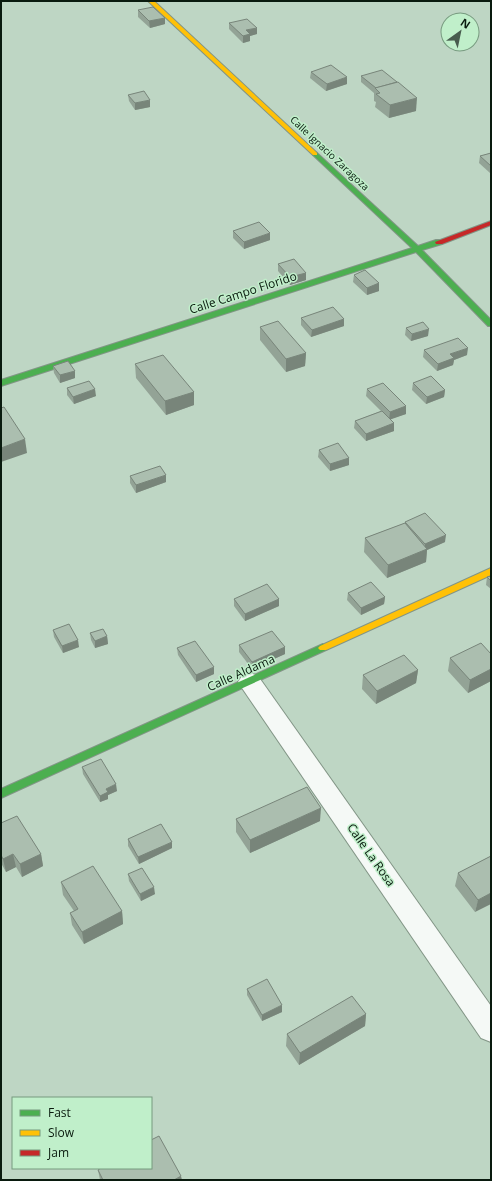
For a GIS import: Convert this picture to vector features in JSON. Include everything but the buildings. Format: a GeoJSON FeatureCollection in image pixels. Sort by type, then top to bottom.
{"type":"FeatureCollection","features":[{"type":"Feature","properties":{"kind":"street","name":"Calle Ignacio Zaragoza"},"geometry":{"type":"LineString","coordinates":[[151,1],[418,250],[491,324]]}},
{"type":"Feature","properties":{"kind":"street","name":"Calle Campo Florido"},"geometry":{"type":"LineString","coordinates":[[1,383],[418,250],[491,223]]}},
{"type":"Feature","properties":{"kind":"street","name":"Calle Aldama"},"geometry":{"type":"LineString","coordinates":[[1,794],[250,682],[491,571]]}},
{"type":"Feature","properties":{"kind":"street","name":"Calle La Rosa"},"geometry":{"type":"LineString","coordinates":[[250,682],[491,1029]]}},
{"type":"Feature","properties":{"kind":"traffic: fast"},"geometry":{"type":"LineString","coordinates":[[315,154],[418,250],[491,324]]}},
{"type":"Feature","properties":{"kind":"traffic: fast"},"geometry":{"type":"LineString","coordinates":[[1,383],[439,242]]}},
{"type":"Feature","properties":{"kind":"traffic: fast"},"geometry":{"type":"LineString","coordinates":[[1,794],[323,648]]}},
{"type":"Feature","properties":{"kind":"traffic: slow"},"geometry":{"type":"LineString","coordinates":[[151,1],[315,154]]}},
{"type":"Feature","properties":{"kind":"traffic: slow"},"geometry":{"type":"LineString","coordinates":[[323,648],[491,571]]}},
{"type":"Feature","properties":{"kind":"traffic: jam"},"geometry":{"type":"LineString","coordinates":[[439,242],[491,223]]}}]}
